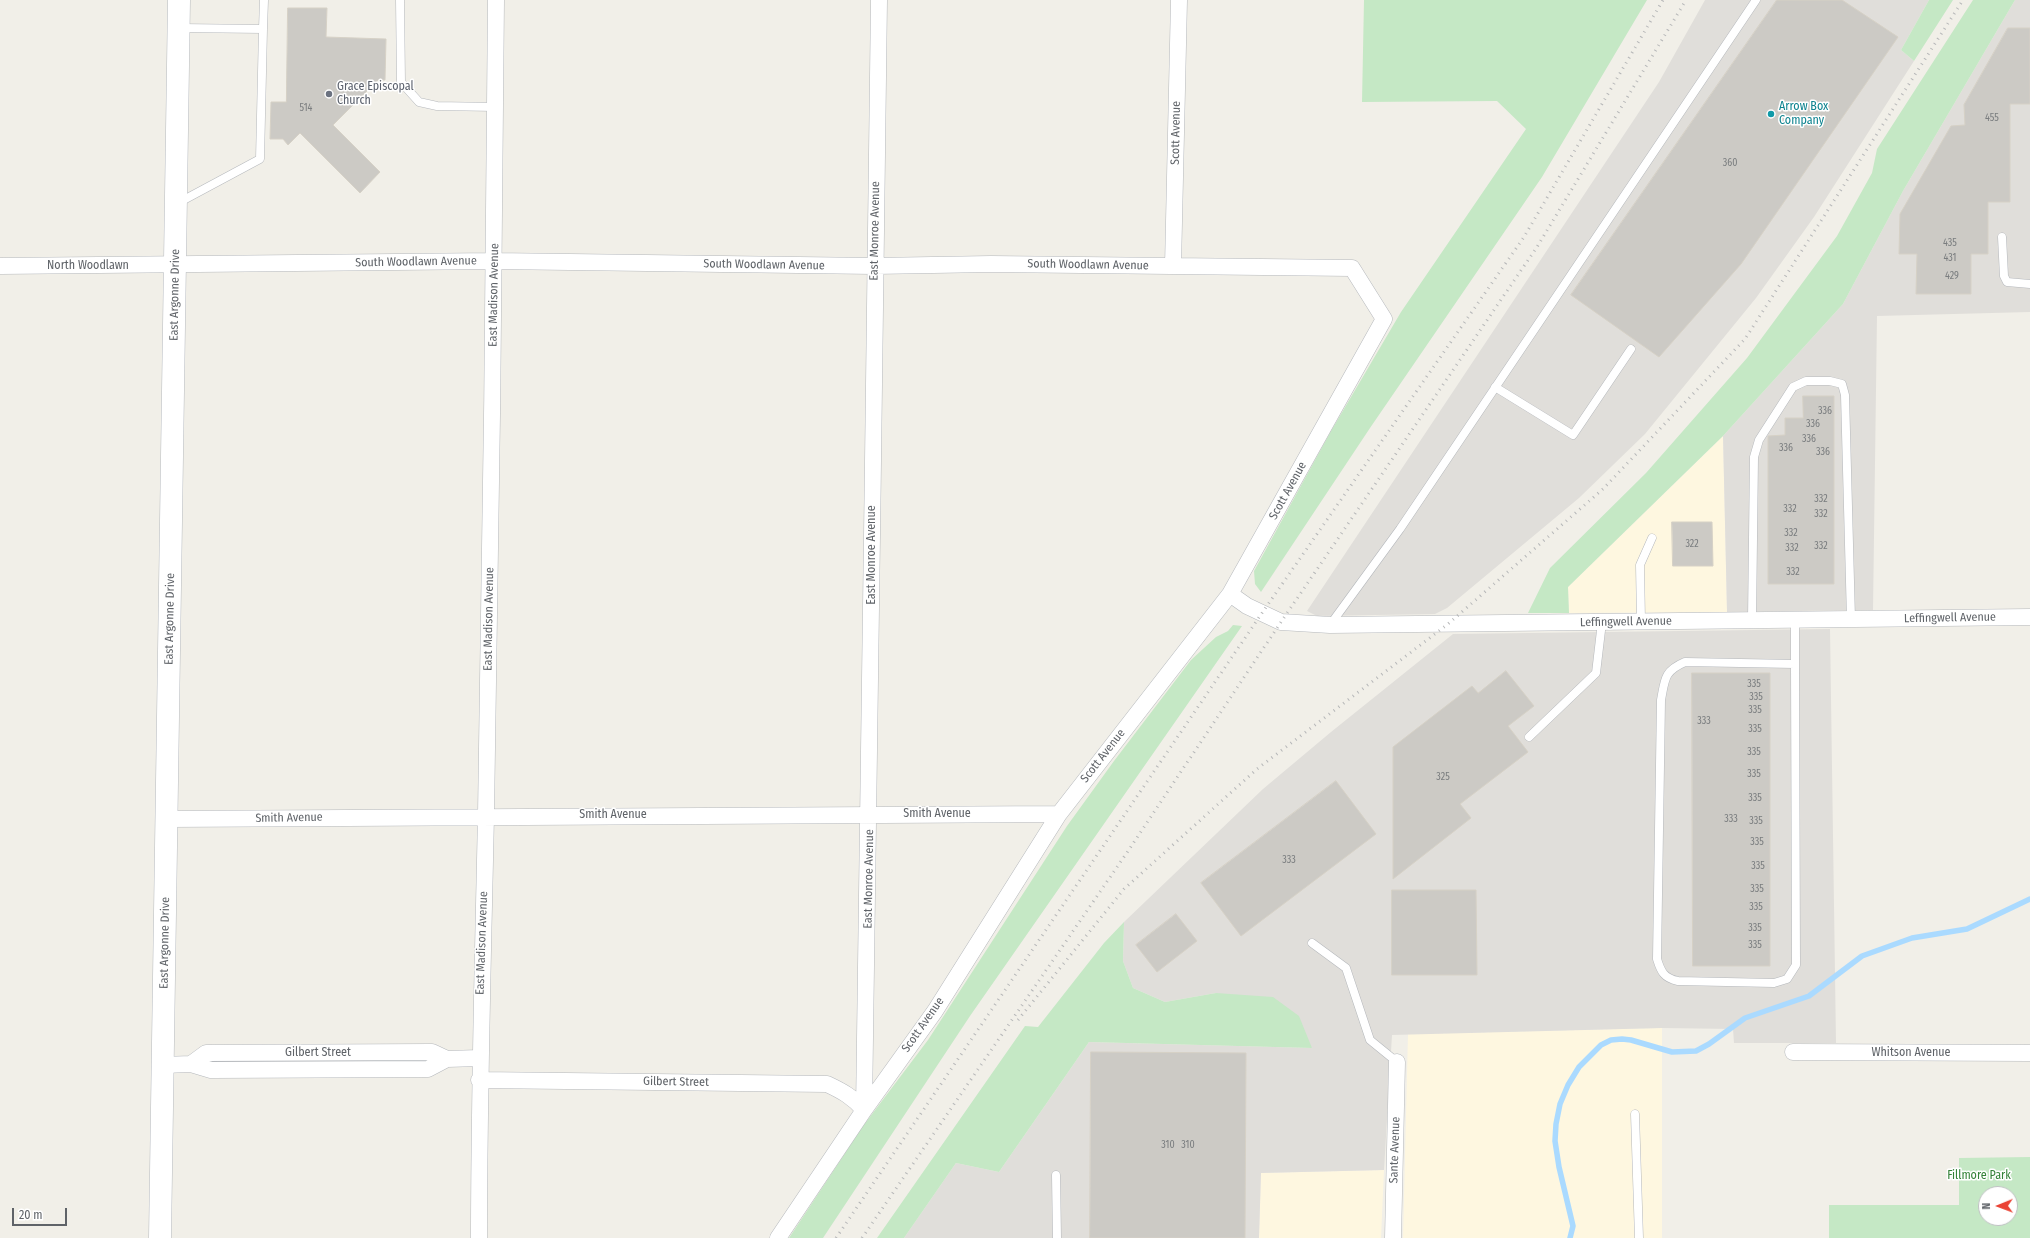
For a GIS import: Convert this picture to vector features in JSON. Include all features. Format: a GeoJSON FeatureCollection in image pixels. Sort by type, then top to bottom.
{"type":"FeatureCollection","features":[{"type":"Feature","properties":{"kind":"street","name":"East Argonne Drive"},"geometry":{"type":"LineString","coordinates":[[160,1238],[179,0]]}},
{"type":"Feature","properties":{"kind":"street","name":"East Madison Avenue"},"geometry":{"type":"LineString","coordinates":[[479,1238],[479,1058],[486,816],[496,0]]}},
{"type":"Feature","properties":{"kind":"street","name":"East Monroe Avenue"},"geometry":{"type":"LineString","coordinates":[[864,1110],[870,814],[874,266],[879,0]]}},
{"type":"Feature","properties":{"kind":"street","name":"Scott Avenue"},"geometry":{"type":"LineString","coordinates":[[1173,266],[1179,0]]}},
{"type":"Feature","properties":{"kind":"street","name":"South Woodlawn Avenue"},"geometry":{"type":"LineString","coordinates":[[176,265],[494,261],[874,266],[991,264],[1352,268]]}},
{"type":"Feature","properties":{"kind":"street","name":"North Woodlawn"},"geometry":{"type":"LineString","coordinates":[[0,266],[176,265]]}},
{"type":"Feature","properties":{"kind":"street","name":"Scott Avenue"},"geometry":{"type":"LineString","coordinates":[[778,1238],[864,1110],[935,1011],[1058,814],[1230,594],[1384,320],[1352,268]]}},
{"type":"Feature","properties":{"kind":"street","name":"Leffingwell Avenue"},"geometry":{"type":"LineString","coordinates":[[1230,594],[1247,606],[1281,622],[1330,625],[2030,617]]}},
{"type":"Feature","properties":{"kind":"street","name":"Smith Avenue"},"geometry":{"type":"LineString","coordinates":[[167,819],[486,816],[1058,814]]}},
{"type":"Feature","properties":{"kind":"street","name":"Whitson Avenue"},"geometry":{"type":"LineString","coordinates":[[1793,1052],[2030,1053]]}},
{"type":"Feature","properties":{"kind":"street","name":"Gilbert Street"},"geometry":{"type":"LineString","coordinates":[[163,1065],[191,1064],[211,1070],[428,1069],[447,1059],[479,1058]]}},
{"type":"Feature","properties":{"kind":"street","name":"Sante Avenue"},"geometry":{"type":"LineString","coordinates":[[1393,1238],[1397,1062]]}},
{"type":"Feature","properties":{"kind":"street","name":"Gilbert Street"},"geometry":{"type":"LineString","coordinates":[[479,1080],[826,1084],[844,1092],[856,1100],[864,1110]]}},
{"type":"Feature","properties":{"kind":"lane"},"geometry":{"type":"LineString","coordinates":[[177,204],[260,159],[264,0]]}},
{"type":"Feature","properties":{"kind":"lane"},"geometry":{"type":"LineString","coordinates":[[400,0],[401,82],[419,102],[437,106],[495,107]]}},
{"type":"Feature","properties":{"kind":"lane"},"geometry":{"type":"LineString","coordinates":[[1330,625],[1400,529],[1756,0]]}},
{"type":"Feature","properties":{"kind":"lane"},"geometry":{"type":"LineString","coordinates":[[179,28],[263,29]]}},
{"type":"Feature","properties":{"kind":"lane"},"geometry":{"type":"LineString","coordinates":[[2002,237],[2004,276],[2007,282],[2030,284]]}},
{"type":"Feature","properties":{"kind":"lane"},"geometry":{"type":"LineString","coordinates":[[1495,387],[1573,435],[1631,349]]}},
{"type":"Feature","properties":{"kind":"lane"},"geometry":{"type":"LineString","coordinates":[[1752,620],[1754,457],[1759,440],[1793,387],[1806,381],[1830,381],[1842,384],[1845,395],[1851,619]]}},
{"type":"Feature","properties":{"kind":"lane"},"geometry":{"type":"LineString","coordinates":[[1641,621],[1640,565],[1652,538]]}},
{"type":"Feature","properties":{"kind":"lane"},"geometry":{"type":"LineString","coordinates":[[1795,620],[1796,966],[1787,979],[1774,983],[1678,981],[1668,979],[1661,972],[1657,959],[1661,700],[1664,682],[1671,668],[1685,662],[1795,664]]}},
{"type":"Feature","properties":{"kind":"lane"},"geometry":{"type":"LineString","coordinates":[[1529,737],[1596,674],[1602,622]]}},
{"type":"Feature","properties":{"kind":"lane"},"geometry":{"type":"LineString","coordinates":[[1312,943],[1346,968],[1370,1040],[1397,1062]]}},
{"type":"Feature","properties":{"kind":"lane"},"geometry":{"type":"LineString","coordinates":[[1635,1114],[1639,1238]]}},
{"type":"Feature","properties":{"kind":"lane"},"geometry":{"type":"LineString","coordinates":[[1056,1175],[1057,1238]]}},
{"type":"Feature","properties":{"kind":"shaded area"},"geometry":{"type":"Polygon","coordinates":[[[1705,0],[1929,0],[1901,50],[1914,61],[1814,217],[1756,298],[1645,434],[1579,498],[1447,608],[1435,614],[1317,616],[1307,611],[1659,82],[1705,0]]]}},
{"type":"Feature","properties":{"kind":"shaded area"},"geometry":{"type":"Polygon","coordinates":[[[2015,0],[2030,0],[2030,312],[1877,316],[1873,610],[1727,612],[1723,436],[1843,304],[1903,191],[2015,0]]]}},
{"type":"Feature","properties":{"kind":"shaded area"},"geometry":{"type":"Polygon","coordinates":[[[1723,436],[1727,612],[1569,613],[1568,587],[1723,436]]]}},
{"type":"Feature","properties":{"kind":"shaded area"},"geometry":{"type":"Polygon","coordinates":[[[1830,629],[1836,1043],[1734,1043],[1733,1029],[1662,1028],[1392,1035],[1384,1170],[1261,1173],[1259,1238],[904,1238],[956,1163],[999,1172],[1089,1042],[1312,1048],[1216,993],[1165,1002],[1133,988],[1123,961],[1124,922],[1263,789],[1453,634],[1830,629]]]}},
{"type":"Feature","properties":{"kind":"shaded area"},"geometry":{"type":"Polygon","coordinates":[[[1662,1028],[1662,1238],[1403,1238],[1408,1034],[1662,1028]]]}},
{"type":"Feature","properties":{"kind":"shaded area"},"geometry":{"type":"Polygon","coordinates":[[[1384,1170],[1381,1238],[1259,1238],[1261,1173],[1384,1170]]]}},
{"type":"Feature","properties":{"kind":"green space"},"geometry":{"type":"Polygon","coordinates":[[[1364,0],[1647,0],[1542,177],[1370,428],[1261,592],[1255,584],[1254,571],[1331,431],[1401,312],[1526,129],[1497,101],[1362,102],[1364,0]]]}},
{"type":"Feature","properties":{"kind":"green space"},"geometry":{"type":"Polygon","coordinates":[[[1929,0],[1953,0],[1914,61],[1901,50],[1929,0]]]}},
{"type":"Feature","properties":{"kind":"green space"},"geometry":{"type":"Polygon","coordinates":[[[1973,0],[2015,0],[1903,191],[1843,304],[1723,436],[1568,587],[1569,613],[1528,613],[1550,568],[1646,473],[1747,358],[1837,236],[1872,173],[1877,149],[1973,0]]]}},
{"type":"Feature","properties":{"kind":"green space"},"geometry":{"type":"Polygon","coordinates":[[[1233,625],[1242,626],[970,1016],[823,1238],[789,1238],[863,1126],[928,1040],[1067,826],[1114,761],[1191,660],[1216,637],[1228,631],[1233,625]]]}},
{"type":"Feature","properties":{"kind":"green space"},"geometry":{"type":"Polygon","coordinates":[[[1124,922],[1123,961],[1133,988],[1165,1002],[1216,993],[1273,997],[1299,1016],[1312,1048],[1089,1042],[999,1172],[956,1163],[904,1238],[877,1238],[1025,1026],[1038,1027],[1104,943],[1124,922]]]}},
{"type":"Feature","properties":{"kind":"green space","name":"Fillmore Park"},"geometry":{"type":"Polygon","coordinates":[[[2030,1157],[2030,1238],[1829,1238],[1829,1205],[1959,1205],[1959,1158],[2030,1157]]]}},
{"type":"Feature","properties":{"kind":"building","name":"Arrow Box Company"},"geometry":{"type":"Polygon","coordinates":[[[1777,0],[1842,0],[1898,37],[1741,264],[1659,357],[1571,295],[1777,0]]]}},
{"type":"Feature","properties":{"kind":"building","name":"Grace Episcopal Church"},"geometry":{"type":"Polygon","coordinates":[[[288,8],[327,8],[326,37],[386,39],[385,80],[378,80],[333,125],[380,172],[360,193],[300,133],[288,145],[283,139],[270,139],[271,102],[286,102],[288,8]]]}},
{"type":"Feature","properties":{"kind":"building"},"geometry":{"type":"Polygon","coordinates":[[[2008,28],[2030,28],[2030,104],[2010,104],[2010,202],[1988,202],[1988,254],[1971,254],[1971,294],[1916,294],[1917,254],[1899,254],[1900,214],[1951,126],[1965,125],[1964,105],[2008,28]]]}},
{"type":"Feature","properties":{"kind":"building"},"geometry":{"type":"Polygon","coordinates":[[[1803,396],[1834,396],[1834,584],[1768,584],[1768,436],[1785,435],[1785,418],[1803,418],[1803,396]]]}},
{"type":"Feature","properties":{"kind":"building"},"geometry":{"type":"Polygon","coordinates":[[[1672,522],[1712,522],[1713,566],[1673,566],[1672,522]]]}},
{"type":"Feature","properties":{"kind":"building"},"geometry":{"type":"Polygon","coordinates":[[[1506,671],[1534,706],[1508,726],[1528,752],[1460,804],[1471,818],[1393,879],[1393,747],[1472,686],[1478,693],[1506,671]]]}},
{"type":"Feature","properties":{"kind":"building"},"geometry":{"type":"Polygon","coordinates":[[[1692,673],[1770,673],[1770,966],[1693,966],[1692,673]]]}},
{"type":"Feature","properties":{"kind":"building"},"geometry":{"type":"Polygon","coordinates":[[[1336,781],[1376,834],[1241,936],[1201,883],[1336,781]]]}},
{"type":"Feature","properties":{"kind":"building"},"geometry":{"type":"Polygon","coordinates":[[[1392,890],[1476,890],[1477,975],[1392,975],[1392,890]]]}},
{"type":"Feature","properties":{"kind":"building"},"geometry":{"type":"Polygon","coordinates":[[[1176,914],[1197,941],[1157,972],[1136,945],[1176,914]]]}},
{"type":"Feature","properties":{"kind":"building"},"geometry":{"type":"Polygon","coordinates":[[[1091,1052],[1246,1053],[1245,1238],[1090,1238],[1091,1052]]]}},
{"type":"Feature","properties":{"kind":"waterway"},"geometry":{"type":"LineString","coordinates":[[1570,1238],[1573,1226],[1559,1167],[1555,1141],[1556,1124],[1560,1104],[1568,1085],[1579,1067],[1601,1045],[1611,1040],[1622,1039],[1631,1040],[1672,1052],[1696,1051],[1709,1044],[1745,1018],[1809,996],[1862,956],[1912,938],[1967,929],[2030,899]]}},
{"type":"Feature","properties":{"kind":"railway"},"geometry":{"type":"LineString","coordinates":[[836,1238],[1262,613],[1524,237],[1663,0]]}},
{"type":"Feature","properties":{"kind":"railway"},"geometry":{"type":"LineString","coordinates":[[862,1238],[1126,854],[1281,622],[1537,247],[1686,0]]}},
{"type":"Feature","properties":{"kind":"railway"},"geometry":{"type":"LineString","coordinates":[[1018,1020],[1124,889],[1257,769],[1448,624],[1603,489],[1745,339],[1963,0]]}},
{"type":"Feature","properties":{"kind":"place","name":"Grace Episcopal Church"},"geometry":{"type":"Point","coordinates":[329,94]}},
{"type":"Feature","properties":{"kind":"place","name":"Arrow Box Company"},"geometry":{"type":"Point","coordinates":[1771,114]}}]}
